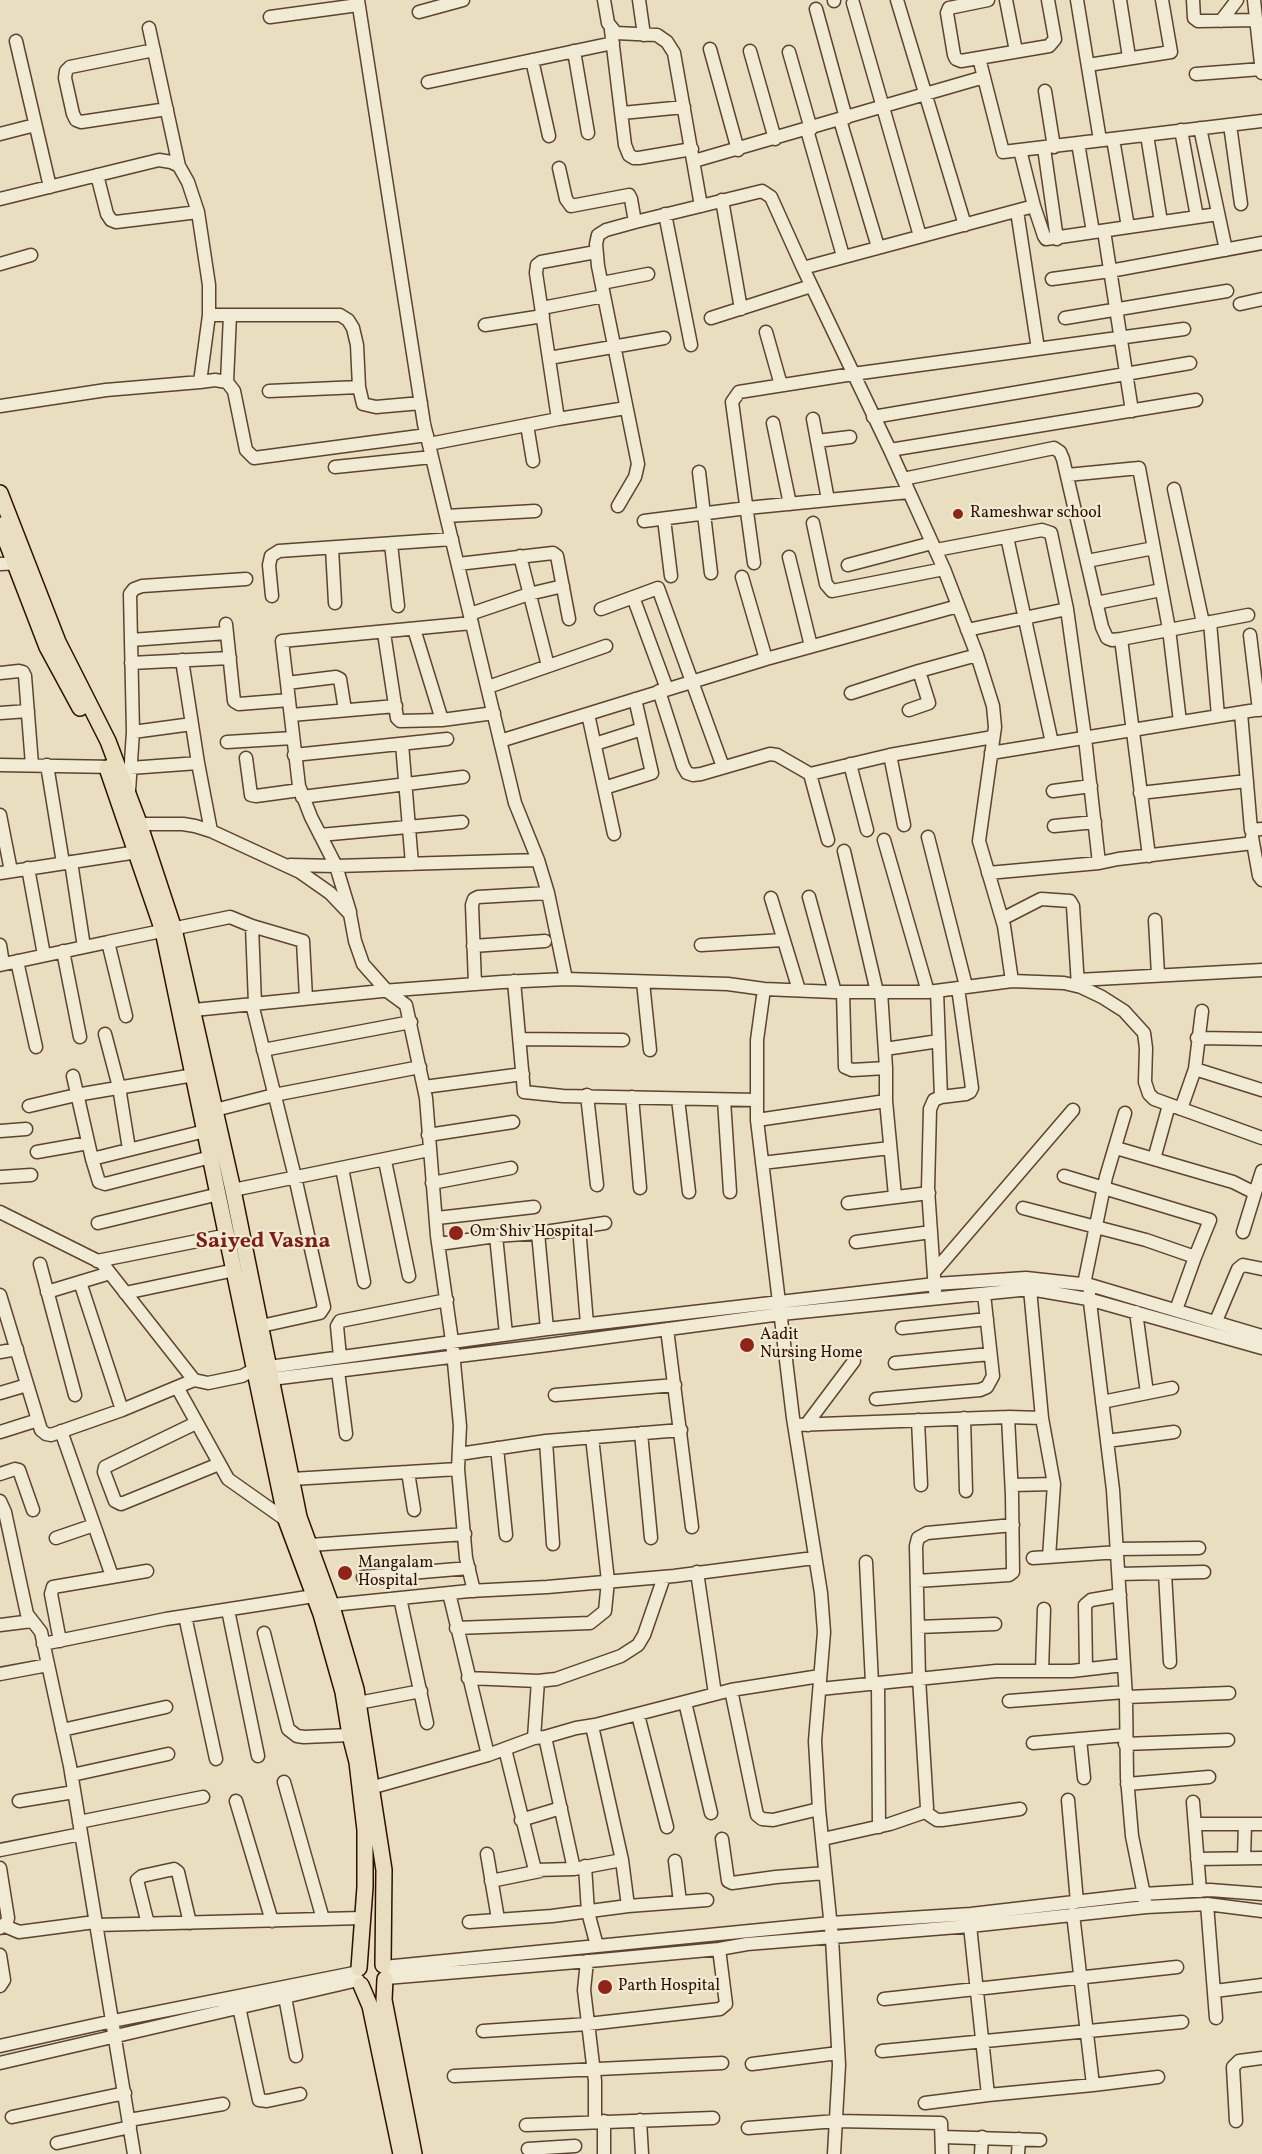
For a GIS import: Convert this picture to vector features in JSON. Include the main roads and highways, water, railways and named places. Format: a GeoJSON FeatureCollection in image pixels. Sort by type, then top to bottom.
{"type":"FeatureCollection","features":[{"type":"Feature","properties":{"kind":"main road"},"geometry":{"type":"LineString","coordinates":[[0,493],[14,563]]}},
{"type":"Feature","properties":{"kind":"main road"},"geometry":{"type":"LineString","coordinates":[[0,525],[14,563],[58,642],[108,741],[128,797],[133,824]]}},
{"type":"Feature","properties":{"kind":"main road"},"geometry":{"type":"LineString","coordinates":[[118,768],[133,824],[169,930],[186,1010],[215,1110],[226,1192],[228,1235],[259,1374],[286,1520],[321,1603],[358,1703],[366,1789],[385,1889],[384,2000],[414,2154]]}},
{"type":"Feature","properties":{"kind":"main road"},"geometry":{"type":"LineString","coordinates":[[186,1010],[194,1075],[211,1157],[226,1192],[261,1326],[259,1374],[292,1479],[299,1517],[310,1545],[321,1603],[343,1692],[350,1735],[366,1789],[359,1976],[370,2007],[400,2154]]}},
{"type":"Feature","properties":{"kind":"main road"},"geometry":{"type":"LineString","coordinates":[[370,1960],[375,1960],[385,1972],[383,1984],[375,1989],[370,1989],[359,1976],[362,1964],[370,1960]]}},
{"type":"Feature","properties":{"kind":"place","name":"Rameshwar school"},"geometry":{"type":"Point","coordinates":[958,514]}},
{"type":"Feature","properties":{"kind":"place","name":"Om Shiv Hospital"},"geometry":{"type":"Point","coordinates":[456,1233]}},
{"type":"Feature","properties":{"kind":"place","name":"Aadit Nursing Home"},"geometry":{"type":"Point","coordinates":[747,1345]}},
{"type":"Feature","properties":{"kind":"place","name":"Mangalam Hospital"},"geometry":{"type":"Point","coordinates":[345,1573]}},
{"type":"Feature","properties":{"kind":"place","name":"Parth Hospital"},"geometry":{"type":"Point","coordinates":[605,1987]}},
{"type":"Feature","properties":{"kind":"district","name":"Saiyed Vasna"},"geometry":{"type":"Point","coordinates":[263,1243]}}]}
